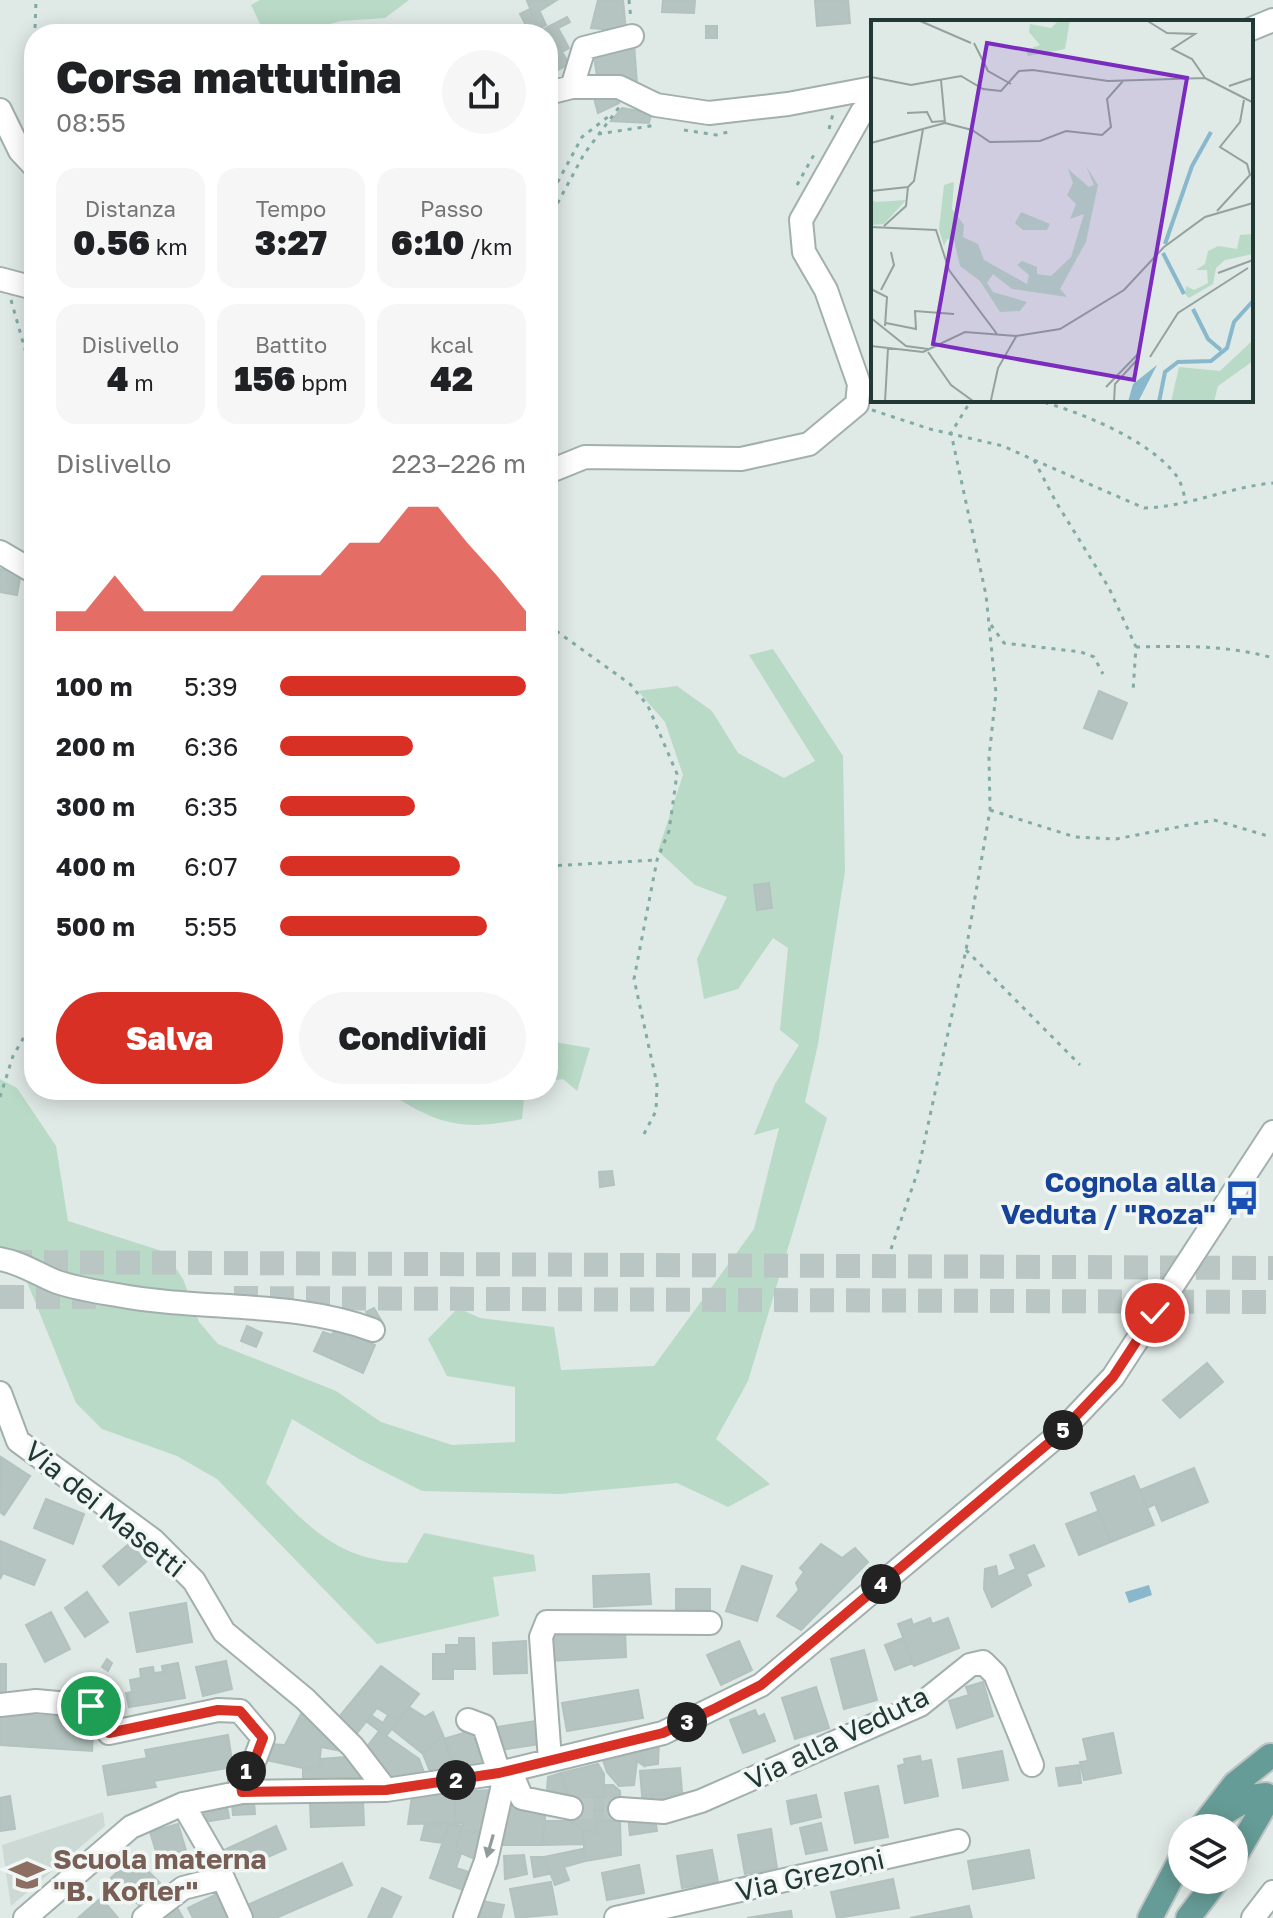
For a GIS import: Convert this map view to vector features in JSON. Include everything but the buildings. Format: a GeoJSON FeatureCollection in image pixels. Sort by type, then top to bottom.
{"type":"FeatureCollection","features":[{"type":"Feature","properties":{"kind":"main road"},"geometry":{"type":"LineString","coordinates":[[1248,1837],[1269,1801],[1272,1754]]}},
{"type":"Feature","properties":{"kind":"main road"},"geometry":{"type":"LineString","coordinates":[[1212,1814],[1235,1784],[1272,1754]]}},
{"type":"Feature","properties":{"kind":"main road"},"geometry":{"type":"LineString","coordinates":[[1223,1814],[1251,1797],[1269,1801]]}},
{"type":"Feature","properties":{"kind":"main road"},"geometry":{"type":"LineString","coordinates":[[1248,1845],[1273,1826]]}},
{"type":"Feature","properties":{"kind":"main road"},"geometry":{"type":"LineString","coordinates":[[1150,1918],[1168,1884]]}},
{"type":"Feature","properties":{"kind":"main road"},"geometry":{"type":"LineString","coordinates":[[1188,1918],[1206,1894]]}},
{"type":"Feature","properties":{"kind":"street"},"geometry":{"type":"LineString","coordinates":[[1253,28],[1273,20]]}},
{"type":"Feature","properties":{"kind":"street"},"geometry":{"type":"LineString","coordinates":[[572,87],[584,48],[632,36]]}},
{"type":"Feature","properties":{"kind":"street"},"geometry":{"type":"LineString","coordinates":[[558,90],[572,87],[619,87],[659,115],[788,104],[871,88]]}},
{"type":"Feature","properties":{"kind":"street"},"geometry":{"type":"LineString","coordinates":[[558,468],[585,457],[741,459],[809,444],[857,404],[859,384],[826,290],[804,252],[801,220],[862,112],[871,103]]}},
{"type":"Feature","properties":{"kind":"street"},"geometry":{"type":"LineString","coordinates":[[0,110],[24,155]]}},
{"type":"Feature","properties":{"kind":"street"},"geometry":{"type":"LineString","coordinates":[[2,280],[24,286]]}},
{"type":"Feature","properties":{"kind":"street"},"geometry":{"type":"LineString","coordinates":[[0,552],[24,566]]}},
{"type":"Feature","properties":{"kind":"street"},"geometry":{"type":"LineString","coordinates":[[25,1918],[131,1827],[183,1804],[242,1792],[386,1790],[502,1772],[663,1733],[761,1685],[1057,1436],[1113,1377],[1273,1132]]}},
{"type":"Feature","properties":{"kind":"street"},"geometry":{"type":"LineString","coordinates":[[0,1259],[20,1263],[57,1282],[117,1295],[192,1306],[299,1313],[347,1321],[373,1330]]}},
{"type":"Feature","properties":{"kind":"street","name":"Via dei Masetti"},"geometry":{"type":"LineString","coordinates":[[0,1393],[18,1441],[153,1540],[194,1581],[224,1632],[305,1699],[353,1747],[386,1790]]}},
{"type":"Feature","properties":{"kind":"street"},"geometry":{"type":"LineString","coordinates":[[550,1760],[541,1637],[547,1622],[710,1623]]}},
{"type":"Feature","properties":{"kind":"street","name":"Via alla Veduta"},"geometry":{"type":"LineString","coordinates":[[620,1809],[664,1812],[701,1801],[920,1705],[970,1665],[983,1662],[995,1674],[1032,1765]]}},
{"type":"Feature","properties":{"kind":"street"},"geometry":{"type":"LineString","coordinates":[[0,1705],[36,1701],[91,1706],[109,1733],[218,1710],[240,1711],[263,1738],[255,1759],[240,1779],[242,1792]]}},
{"type":"Feature","properties":{"kind":"street"},"geometry":{"type":"LineString","coordinates":[[467,1907],[495,1827],[502,1772],[484,1726],[468,1720]]}},
{"type":"Feature","properties":{"kind":"street"},"geometry":{"type":"LineString","coordinates":[[502,1772],[513,1777],[522,1798],[571,1808]]}},
{"type":"Feature","properties":{"kind":"street"},"geometry":{"type":"LineString","coordinates":[[183,1804],[241,1918]]}},
{"type":"Feature","properties":{"kind":"street","name":"Via Grezoni"},"geometry":{"type":"LineString","coordinates":[[616,1918],[958,1841]]}},
{"type":"Feature","properties":{"kind":"street"},"geometry":{"type":"LineString","coordinates":[[144,1918],[183,1888],[222,1878]]}},
{"type":"Feature","properties":{"kind":"street"},"geometry":{"type":"LineString","coordinates":[[1253,1918],[1273,1892]]}},
{"type":"Feature","properties":{"kind":"path"},"geometry":{"type":"LineString","coordinates":[[35,24],[36,0]]}},
{"type":"Feature","properties":{"kind":"path"},"geometry":{"type":"LineString","coordinates":[[828,131],[833,116],[831,109]]}},
{"type":"Feature","properties":{"kind":"path"},"geometry":{"type":"LineString","coordinates":[[558,181],[582,137],[613,114],[558,204]]}},
{"type":"Feature","properties":{"kind":"path"},"geometry":{"type":"LineString","coordinates":[[598,134],[659,115]]}},
{"type":"Feature","properties":{"kind":"path"},"geometry":{"type":"LineString","coordinates":[[674,127],[716,135],[745,128]]}},
{"type":"Feature","properties":{"kind":"path"},"geometry":{"type":"LineString","coordinates":[[794,192],[821,143]]}},
{"type":"Feature","properties":{"kind":"path"},"geometry":{"type":"LineString","coordinates":[[2,280],[24,349]]}},
{"type":"Feature","properties":{"kind":"path"},"geometry":{"type":"LineString","coordinates":[[891,1249],[918,1171],[966,950],[990,810],[989,757],[996,693],[989,622],[951,433],[967,407],[974,402]]}},
{"type":"Feature","properties":{"kind":"path"},"geometry":{"type":"LineString","coordinates":[[1044,402],[1070,408],[1144,448],[1178,478],[1186,502]]}},
{"type":"Feature","properties":{"kind":"path"},"geometry":{"type":"LineString","coordinates":[[857,404],[1003,446],[1144,508],[1273,483]]}},
{"type":"Feature","properties":{"kind":"path"},"geometry":{"type":"LineString","coordinates":[[1034,460],[1109,588],[1136,647],[1133,691]]}},
{"type":"Feature","properties":{"kind":"path"},"geometry":{"type":"LineString","coordinates":[[989,622],[1004,643],[1081,652],[1094,657],[1103,674]]}},
{"type":"Feature","properties":{"kind":"path"},"geometry":{"type":"LineString","coordinates":[[558,632],[630,684],[648,706],[677,774],[669,831],[657,860],[634,979],[657,1084],[656,1111],[644,1134]]}},
{"type":"Feature","properties":{"kind":"path"},"geometry":{"type":"LineString","coordinates":[[1136,647],[1208,646],[1243,649],[1273,658]]}},
{"type":"Feature","properties":{"kind":"path"},"geometry":{"type":"LineString","coordinates":[[990,810],[1075,837],[1116,839],[1214,820],[1268,836]]}},
{"type":"Feature","properties":{"kind":"path"},"geometry":{"type":"LineString","coordinates":[[558,865],[657,860]]}},
{"type":"Feature","properties":{"kind":"path"},"geometry":{"type":"LineString","coordinates":[[966,950],[1080,1065]]}},
{"type":"Feature","properties":{"kind":"path"},"geometry":{"type":"LineString","coordinates":[[0,1097],[13,1056],[24,1037]]}},
{"type":"Feature","properties":{"kind":"shaded area","name":"Scuola materna \"B. Kofler\""},"geometry":{"type":"Polygon","coordinates":[[[103,1812],[105,1826],[11,1906],[2,1845],[103,1812]]]}},
{"type":"Feature","properties":{"kind":"green space"},"geometry":{"type":"Polygon","coordinates":[[[260,0],[409,0],[385,18],[330,24],[260,24],[251,5],[260,0]]]}},
{"type":"Feature","properties":{"kind":"green space"},"geometry":{"type":"Polygon","coordinates":[[[773,649],[843,756],[845,871],[818,1044],[805,1102],[827,1118],[748,1381],[716,1439],[770,1484],[728,1507],[677,1483],[560,1494],[422,1491],[359,1459],[292,1419],[266,1483],[297,1515],[328,1540],[363,1556],[407,1563],[424,1533],[534,1555],[536,1571],[493,1577],[499,1616],[377,1644],[217,1479],[177,1456],[102,1429],[76,1403],[15,1252],[0,1252],[0,1079],[17,1088],[56,1146],[68,1221],[165,1252],[183,1279],[199,1322],[218,1344],[336,1391],[381,1422],[452,1445],[515,1442],[515,1387],[447,1376],[428,1339],[458,1308],[480,1318],[554,1327],[561,1370],[654,1366],[754,1229],[779,1128],[754,1135],[775,1084],[799,1045],[780,1030],[788,948],[773,938],[738,989],[704,999],[697,959],[727,897],[695,885],[658,851],[683,775],[665,722],[638,691],[677,686],[712,711],[738,753],[784,778],[815,761],[749,655],[773,649]]]}},
{"type":"Feature","properties":{"kind":"green space"},"geometry":{"type":"Polygon","coordinates":[[[558,1043],[590,1048],[577,1091],[563,1079],[558,1080],[558,1043]]]}},
{"type":"Feature","properties":{"kind":"green space"},"geometry":{"type":"Polygon","coordinates":[[[401,1100],[524,1100],[522,1119],[482,1125],[450,1122],[419,1111],[401,1100]]]}},
{"type":"Feature","properties":{"kind":"water"},"geometry":{"type":"Polygon","coordinates":[[[1149,1585],[1152,1595],[1129,1603],[1125,1592],[1149,1585]]]}},
{"type":"Feature","properties":{"kind":"tunnel"},"geometry":{"type":"LineString","coordinates":[[8,1262],[1273,1268]]}},
{"type":"Feature","properties":{"kind":"tunnel"},"geometry":{"type":"LineString","coordinates":[[0,1297],[102,1297]]}},
{"type":"Feature","properties":{"kind":"tunnel"},"geometry":{"type":"LineString","coordinates":[[234,1298],[1273,1302]]}},
{"type":"Feature","properties":{"kind":"tunnel"},"geometry":{"type":"LineString","coordinates":[[571,1808],[620,1809]]}},
{"type":"Feature","properties":{"kind":"place","name":"Cognola alla Veduta / \"Roza\""},"geometry":{"type":"Point","coordinates":[1242,1198]}},
{"type":"Feature","properties":{"kind":"place","name":"Scuola materna \"B. Kofler\""},"geometry":{"type":"Point","coordinates":[27,1875]}},
{"type":"Feature","properties":{"kind":"route"},"geometry":{"type":"LineString","coordinates":[[91,1706],[109,1733],[218,1710],[240,1711],[263,1738],[255,1759],[240,1779],[242,1792],[386,1790],[499,1773],[663,1733],[761,1685],[1057,1436],[1113,1377],[1155,1313]]}}]}
